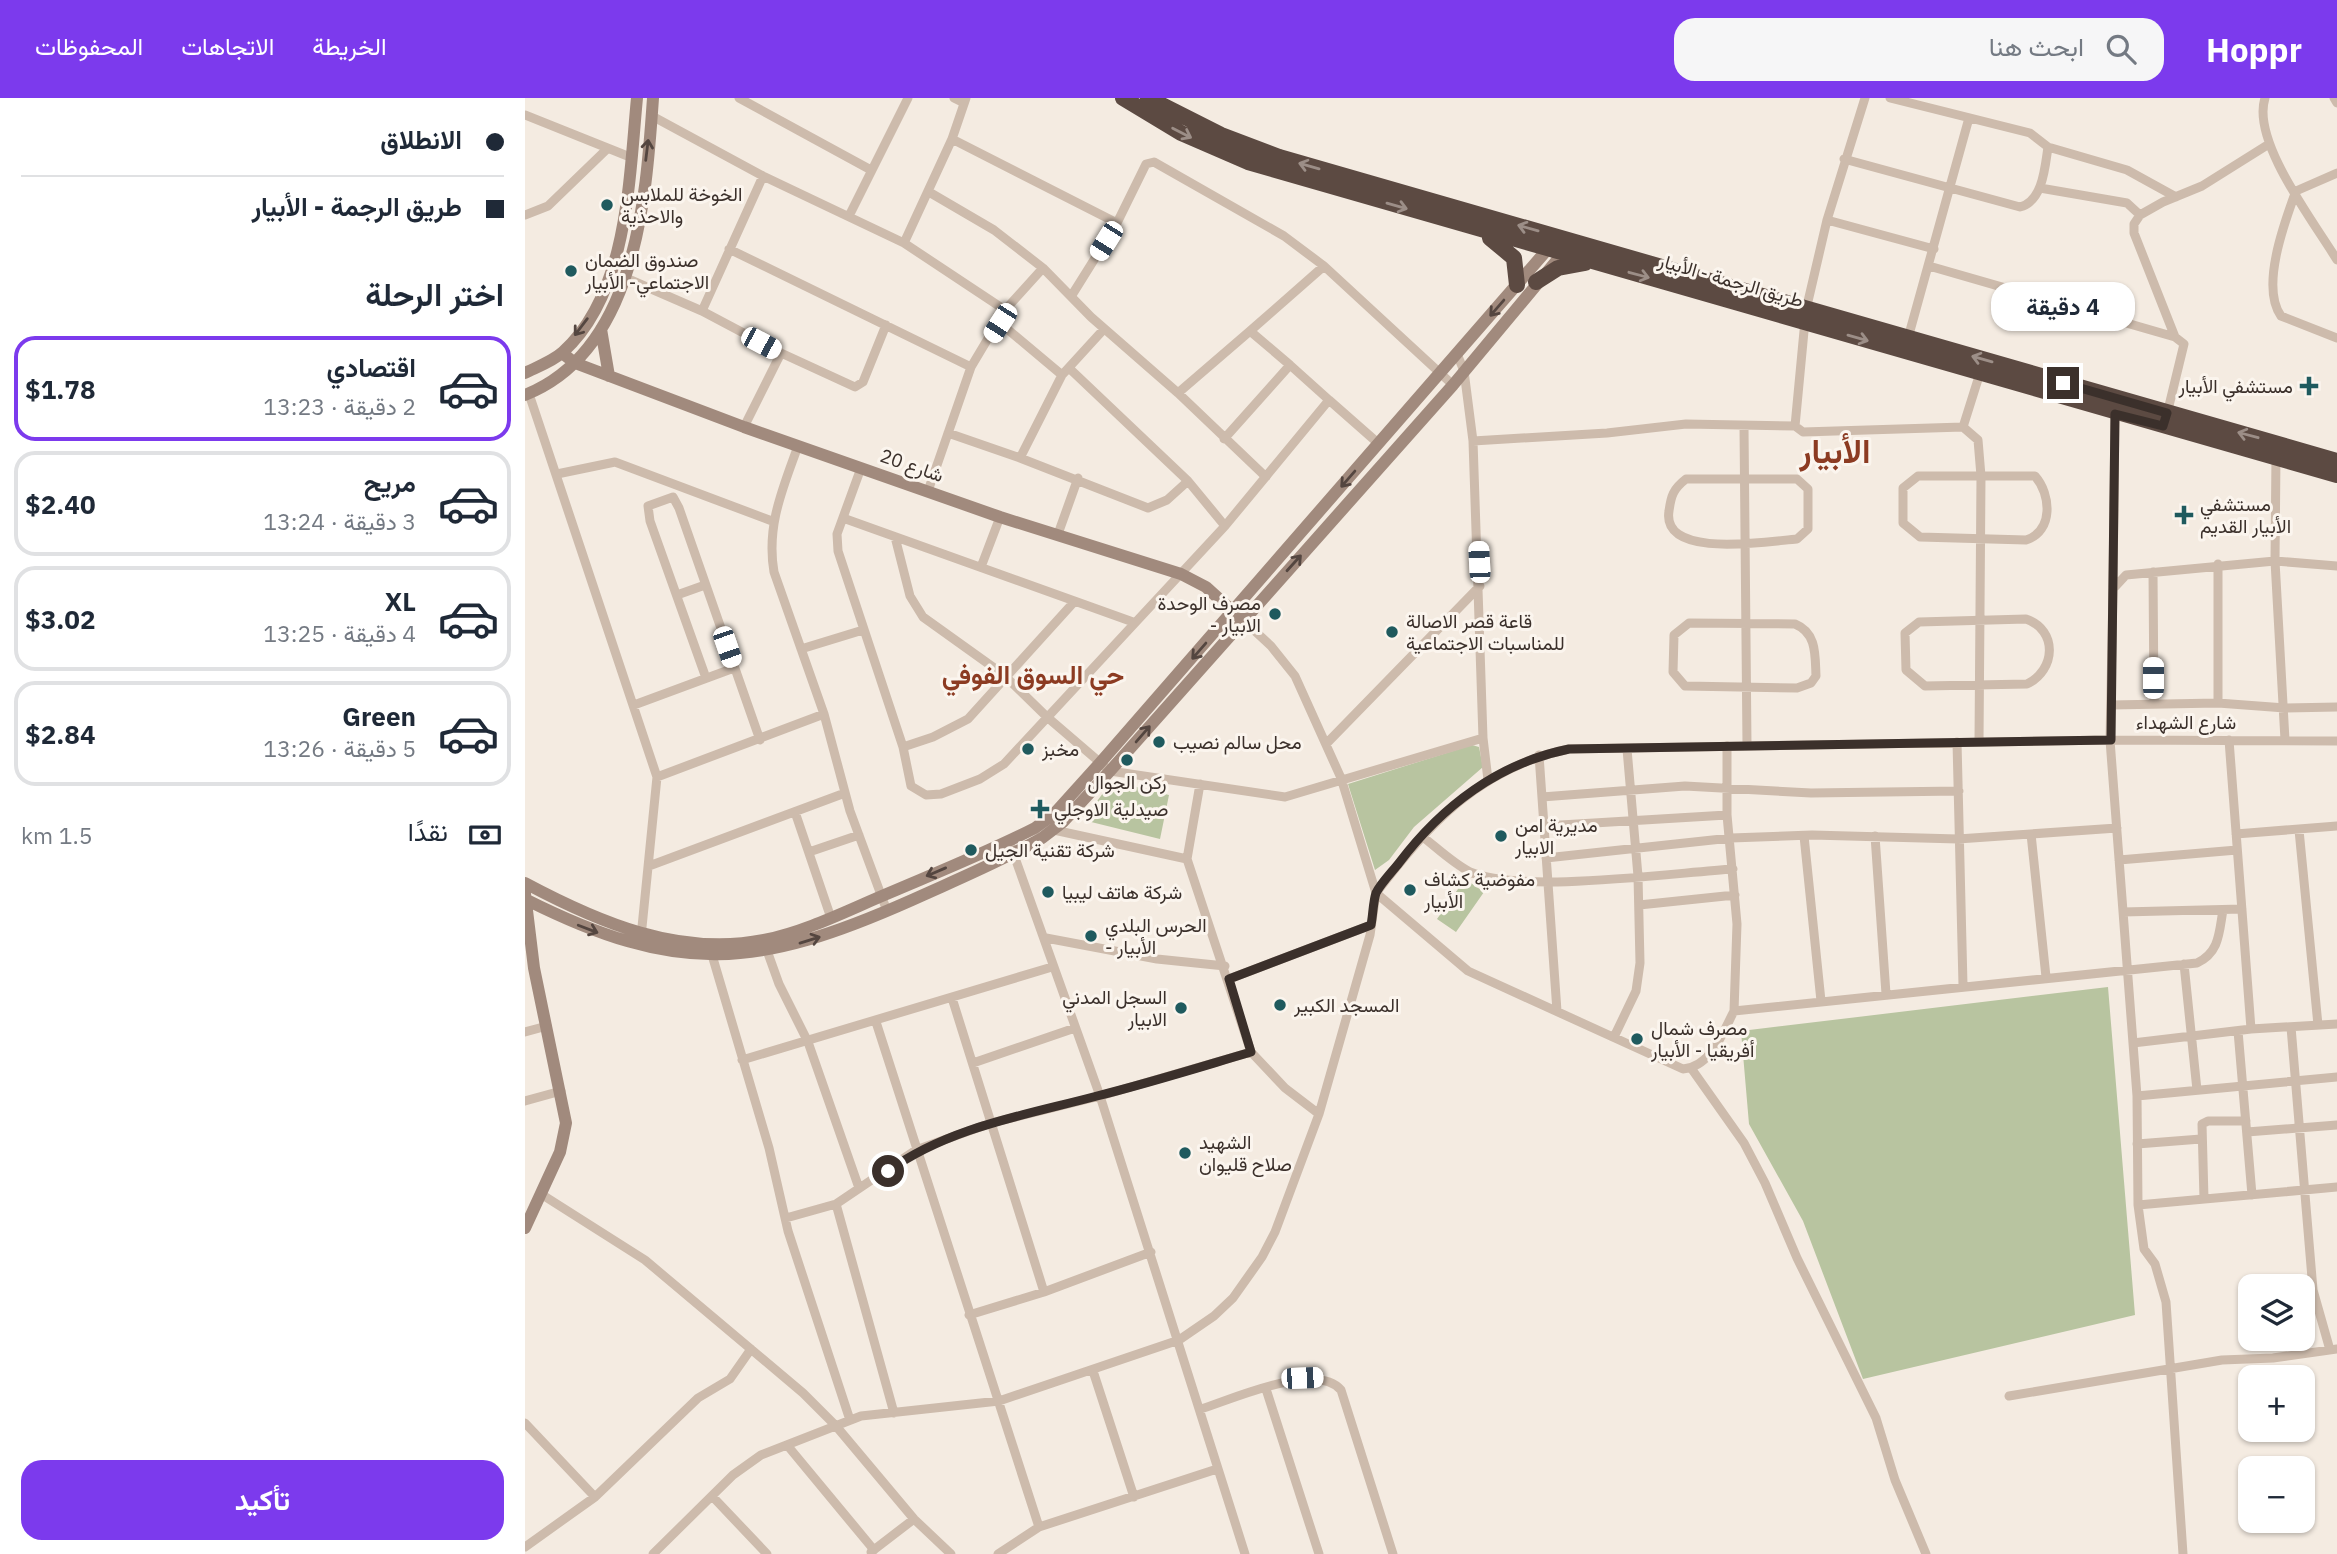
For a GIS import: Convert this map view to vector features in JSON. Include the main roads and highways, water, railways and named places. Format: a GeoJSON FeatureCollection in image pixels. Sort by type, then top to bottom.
{"type":"FeatureCollection","features":[{"type":"Feature","properties":{"kind":"highway","name":"طريق الرجمة - الأبيار"},"geometry":{"type":"LineString","coordinates":[[1123,98],[1181,133],[1248,162],[1476,229],[1560,245],[1597,264],[1805,316],[1908,338],[2165,419],[2277,450],[2337,461]]}},
{"type":"Feature","properties":{"kind":"highway","name":"طريق الرجمة - الأبيار"},"geometry":{"type":"LineString","coordinates":[[1148,98],[1220,135],[1279,157],[1560,245],[1805,316],[2115,414],[2165,419]]}},
{"type":"Feature","properties":{"kind":"highway"},"geometry":{"type":"LineString","coordinates":[[1476,229],[1509,251],[1516,265],[1517,285]]}},
{"type":"Feature","properties":{"kind":"highway"},"geometry":{"type":"LineString","coordinates":[[1536,282],[1571,264],[1597,264]]}},
{"type":"Feature","properties":{"kind":"highway","name":"طريق الرجمة - الأبيار"},"geometry":{"type":"LineString","coordinates":[[2277,450],[2337,475]]}},
{"type":"Feature","properties":{"kind":"place","name":"الخوخة للملابس والاحذية"},"geometry":{"type":"Point","coordinates":[607,205]}},
{"type":"Feature","properties":{"kind":"place","name":"صندوق الضمان الاجتماعي- الأبيار"},"geometry":{"type":"Point","coordinates":[571,271]}},
{"type":"Feature","properties":{"kind":"place","name":"مستشفي الأبيار"},"geometry":{"type":"Point","coordinates":[2309,386]}},
{"type":"Feature","properties":{"kind":"place","name":"مستشفي الأبيار القديم"},"geometry":{"type":"Point","coordinates":[2184,515]}},
{"type":"Feature","properties":{"kind":"place","name":"مصرف الوحدة - الابيار"},"geometry":{"type":"Point","coordinates":[1275,614]}},
{"type":"Feature","properties":{"kind":"place","name":"قاعة قصر الاصالة للمناسبات الاجتماعية"},"geometry":{"type":"Point","coordinates":[1392,632]}},
{"type":"Feature","properties":{"kind":"place","name":"محل سالم نصيب"},"geometry":{"type":"Point","coordinates":[1159,742]}},
{"type":"Feature","properties":{"kind":"place","name":"مخبز"},"geometry":{"type":"Point","coordinates":[1028,749]}},
{"type":"Feature","properties":{"kind":"place","name":"ركن الجوال"},"geometry":{"type":"Point","coordinates":[1127,760]}},
{"type":"Feature","properties":{"kind":"place","name":"صيدلية الاوجلي"},"geometry":{"type":"Point","coordinates":[1040,809]}},
{"type":"Feature","properties":{"kind":"place","name":"مديرية امن الابيار"},"geometry":{"type":"Point","coordinates":[1501,836]}},
{"type":"Feature","properties":{"kind":"place","name":"شركة تقنية الجيل"},"geometry":{"type":"Point","coordinates":[971,850]}},
{"type":"Feature","properties":{"kind":"place","name":"مفوضية كشاف الأبيار"},"geometry":{"type":"Point","coordinates":[1410,890]}},
{"type":"Feature","properties":{"kind":"place","name":"شركة هاتف ليبيا"},"geometry":{"type":"Point","coordinates":[1048,892]}},
{"type":"Feature","properties":{"kind":"place","name":"الحرس البلدي - الأبيار"},"geometry":{"type":"Point","coordinates":[1091,936]}},
{"type":"Feature","properties":{"kind":"place","name":"المسجد الكبير"},"geometry":{"type":"Point","coordinates":[1280,1005]}},
{"type":"Feature","properties":{"kind":"place","name":"السجل المدني الابيار"},"geometry":{"type":"Point","coordinates":[1181,1008]}},
{"type":"Feature","properties":{"kind":"place","name":"مصرف شمال أفريقيا - الأبيار"},"geometry":{"type":"Point","coordinates":[1637,1039]}},
{"type":"Feature","properties":{"kind":"place","name":"الشهيد صلاح قليوان"},"geometry":{"type":"Point","coordinates":[1185,1153]}},
{"type":"Feature","properties":{"kind":"district","name":"الأبيار"},"geometry":{"type":"Point","coordinates":[1835,451]}},
{"type":"Feature","properties":{"kind":"district","name":"حي السوق الفوفي"},"geometry":{"type":"Point","coordinates":[1033,675]}}]}
